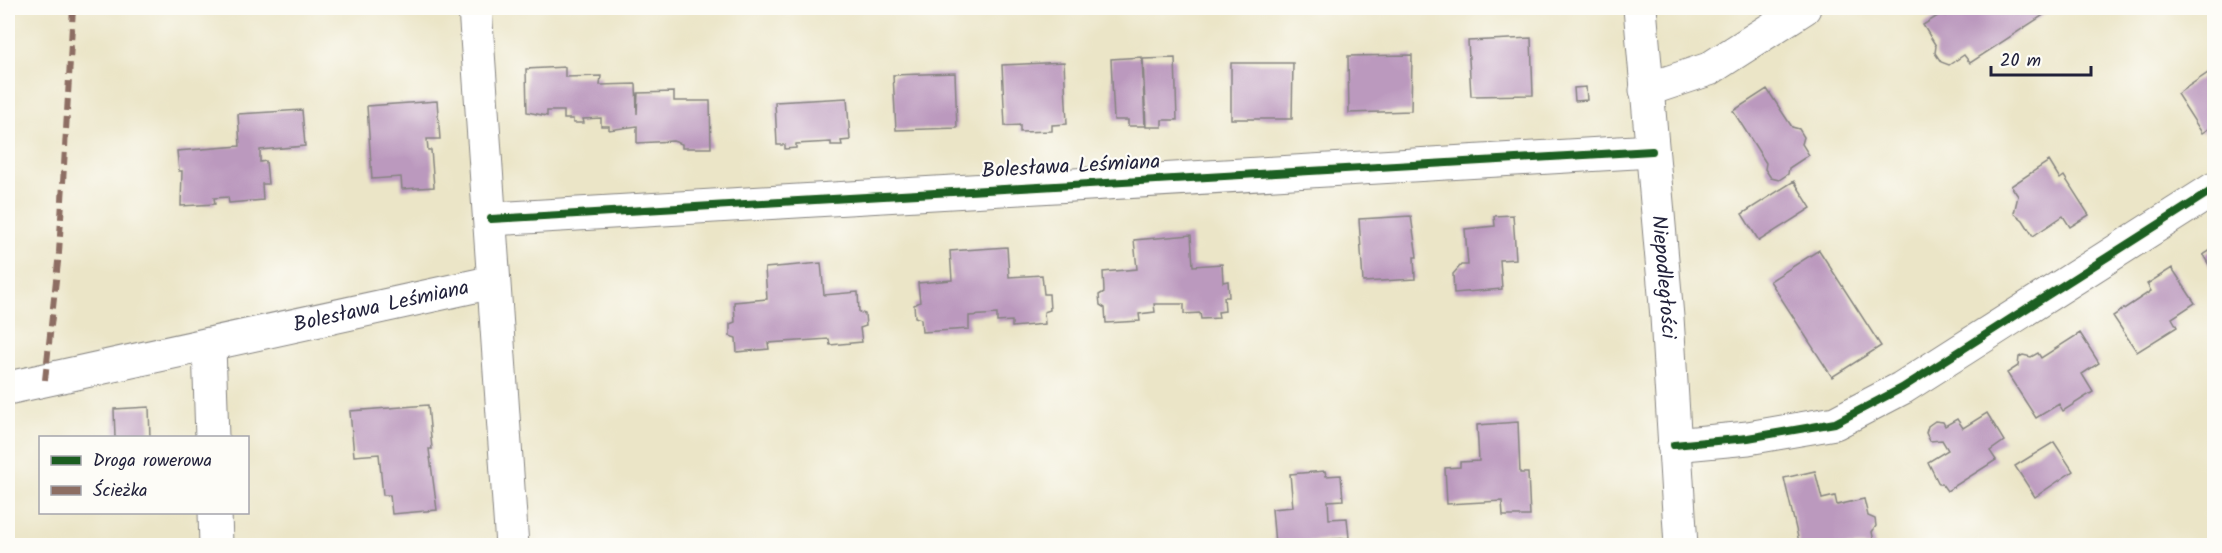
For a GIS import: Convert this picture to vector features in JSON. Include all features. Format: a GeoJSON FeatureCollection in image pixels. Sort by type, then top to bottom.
{"type":"FeatureCollection","features":[{"type":"Feature","properties":{"kind":"street","name":"Bolesława Leśmiana"},"geometry":{"type":"LineString","coordinates":[[8,388],[209,346],[493,282],[491,219],[475,8]]}},
{"type":"Feature","properties":{"kind":"street","name":"Niepodległości"},"geometry":{"type":"LineString","coordinates":[[1640,8],[1667,317],[1681,546]]}},
{"type":"Feature","properties":{"kind":"street"},"geometry":{"type":"LineString","coordinates":[[1647,90],[1709,69],[1804,8]]}},
{"type":"Feature","properties":{"kind":"street","name":"Bolesława Leśmiana"},"geometry":{"type":"LineString","coordinates":[[491,219],[1652,151]]}},
{"type":"Feature","properties":{"kind":"street"},"geometry":{"type":"LineString","coordinates":[[1674,445],[1748,438],[1835,423],[1902,388],[2214,189]]}},
{"type":"Feature","properties":{"kind":"street"},"geometry":{"type":"LineString","coordinates":[[493,282],[512,546]]}},
{"type":"Feature","properties":{"kind":"street"},"geometry":{"type":"LineString","coordinates":[[209,346],[212,436]]}},
{"type":"Feature","properties":{"kind":"street"},"geometry":{"type":"LineString","coordinates":[[215,514],[216,546]]}},
{"type":"Feature","properties":{"kind":"building"},"geometry":{"type":"Polygon","coordinates":[[[1959,8],[2045,8],[2048,12],[1970,63],[1964,55],[1949,65],[1941,62],[1935,53],[1936,46],[1923,25],[1944,12],[1946,16],[1959,8]]]}},
{"type":"Feature","properties":{"kind":"building"},"geometry":{"type":"Polygon","coordinates":[[[1531,38],[1533,95],[1471,96],[1468,41],[1531,38]]]}},
{"type":"Feature","properties":{"kind":"building"},"geometry":{"type":"Polygon","coordinates":[[[1412,55],[1411,111],[1349,113],[1348,56],[1412,55]]]}},
{"type":"Feature","properties":{"kind":"building"},"geometry":{"type":"Polygon","coordinates":[[[1142,57],[1145,126],[1128,126],[1128,120],[1114,120],[1111,59],[1142,57]]]}},
{"type":"Feature","properties":{"kind":"building"},"geometry":{"type":"Polygon","coordinates":[[[1175,58],[1177,120],[1162,120],[1162,127],[1146,127],[1143,59],[1175,58]]]}},
{"type":"Feature","properties":{"kind":"building"},"geometry":{"type":"Polygon","coordinates":[[[1064,62],[1067,124],[1052,125],[1052,131],[1020,132],[1020,125],[1005,126],[1002,65],[1064,62]]]}},
{"type":"Feature","properties":{"kind":"building"},"geometry":{"type":"Polygon","coordinates":[[[1231,63],[1293,63],[1292,119],[1231,119],[1231,63]]]}},
{"type":"Feature","properties":{"kind":"building"},"geometry":{"type":"Polygon","coordinates":[[[565,67],[565,77],[601,76],[600,85],[636,84],[637,114],[638,93],[674,92],[674,101],[710,101],[711,148],[682,148],[682,144],[673,141],[637,143],[637,126],[609,130],[609,126],[601,126],[601,118],[583,119],[584,123],[573,123],[573,119],[564,119],[564,111],[547,111],[547,116],[527,112],[526,69],[565,67]]]}},
{"type":"Feature","properties":{"kind":"building"},"geometry":{"type":"Polygon","coordinates":[[[2214,69],[2214,125],[2202,133],[2177,94],[2214,69]]]}},
{"type":"Feature","properties":{"kind":"building"},"geometry":{"type":"Polygon","coordinates":[[[955,73],[957,128],[896,130],[893,75],[955,73]]]}},
{"type":"Feature","properties":{"kind":"building"},"geometry":{"type":"Polygon","coordinates":[[[1586,87],[1587,100],[1575,101],[1574,88],[1586,87]]]}},
{"type":"Feature","properties":{"kind":"building"},"geometry":{"type":"Polygon","coordinates":[[[1767,89],[1792,127],[1799,129],[1804,137],[1802,144],[1809,155],[1789,168],[1788,174],[1779,180],[1771,178],[1765,169],[1766,163],[1733,111],[1767,89]]]}},
{"type":"Feature","properties":{"kind":"building"},"geometry":{"type":"Polygon","coordinates":[[[847,98],[850,140],[841,141],[842,145],[831,145],[831,142],[796,144],[796,148],[785,149],[785,145],[777,145],[775,102],[847,98]]]}},
{"type":"Feature","properties":{"kind":"building"},"geometry":{"type":"Polygon","coordinates":[[[437,101],[440,139],[427,139],[428,150],[431,150],[434,187],[402,189],[401,177],[372,179],[367,106],[437,101]]]}},
{"type":"Feature","properties":{"kind":"building"},"geometry":{"type":"Polygon","coordinates":[[[302,110],[305,146],[260,150],[260,162],[266,161],[268,184],[262,184],[263,200],[229,203],[228,197],[214,198],[215,204],[181,206],[182,171],[179,171],[177,151],[240,146],[238,114],[302,110]]]}},
{"type":"Feature","properties":{"kind":"building"},"geometry":{"type":"Polygon","coordinates":[[[2049,161],[2060,179],[2064,176],[2089,215],[2070,227],[2063,216],[2033,236],[2023,220],[2014,213],[2018,196],[2011,186],[2049,161]]]}},
{"type":"Feature","properties":{"kind":"building"},"geometry":{"type":"Polygon","coordinates":[[[1794,181],[1811,208],[1759,241],[1742,214],[1794,181]]]}},
{"type":"Feature","properties":{"kind":"building"},"geometry":{"type":"Polygon","coordinates":[[[1513,215],[1516,259],[1500,260],[1502,289],[1454,293],[1453,274],[1461,265],[1468,265],[1465,229],[1495,226],[1494,216],[1513,215]]]}},
{"type":"Feature","properties":{"kind":"building"},"geometry":{"type":"Polygon","coordinates":[[[1411,216],[1417,257],[1414,257],[1415,279],[1363,282],[1359,219],[1411,216]]]}},
{"type":"Feature","properties":{"kind":"building"},"geometry":{"type":"Polygon","coordinates":[[[1191,235],[1193,266],[1222,264],[1223,282],[1228,281],[1229,297],[1224,297],[1225,311],[1218,312],[1219,318],[1201,319],[1200,313],[1184,314],[1184,304],[1154,304],[1155,312],[1139,314],[1140,321],[1106,323],[1105,308],[1100,305],[1099,295],[1104,292],[1103,272],[1137,269],[1134,240],[1191,235]]]}},
{"type":"Feature","properties":{"kind":"building"},"geometry":{"type":"Polygon","coordinates":[[[1007,247],[1009,277],[1042,275],[1044,294],[1049,294],[1050,310],[1044,312],[1045,324],[1012,327],[1012,321],[997,322],[997,314],[969,316],[969,329],[922,332],[921,319],[915,317],[914,305],[920,302],[918,283],[952,280],[950,251],[1007,247]]]}},
{"type":"Feature","properties":{"kind":"building"},"geometry":{"type":"Polygon","coordinates":[[[2214,248],[2214,273],[2203,255],[2214,248]]]}},
{"type":"Feature","properties":{"kind":"building"},"geometry":{"type":"Polygon","coordinates":[[[1819,250],[1881,346],[1832,377],[1770,281],[1819,250]]]}},
{"type":"Feature","properties":{"kind":"building"},"geometry":{"type":"Polygon","coordinates":[[[821,263],[824,295],[858,292],[859,312],[865,314],[866,326],[860,328],[862,342],[830,345],[829,339],[768,343],[769,349],[737,352],[736,338],[730,336],[730,324],[735,322],[734,302],[767,299],[765,268],[821,263]]]}},
{"type":"Feature","properties":{"kind":"building"},"geometry":{"type":"Polygon","coordinates":[[[2172,268],[2195,303],[2172,318],[2177,327],[2137,352],[2113,316],[2151,291],[2147,284],[2172,268]]]}},
{"type":"Feature","properties":{"kind":"building"},"geometry":{"type":"Polygon","coordinates":[[[2080,333],[2099,363],[2082,374],[2093,392],[2063,411],[2059,404],[2036,418],[2007,373],[2018,366],[2019,357],[2023,355],[2031,357],[2038,353],[2041,358],[2080,333]]]}},
{"type":"Feature","properties":{"kind":"building"},"geometry":{"type":"Polygon","coordinates":[[[428,405],[432,449],[429,449],[437,510],[392,514],[390,495],[383,495],[379,454],[354,456],[350,411],[428,405]]]}},
{"type":"Feature","properties":{"kind":"building"},"geometry":{"type":"Polygon","coordinates":[[[149,407],[150,436],[115,436],[114,409],[149,407]]]}},
{"type":"Feature","properties":{"kind":"building"},"geometry":{"type":"Polygon","coordinates":[[[1987,413],[2004,441],[1990,451],[1996,460],[1947,491],[1942,484],[1939,484],[1928,462],[1948,450],[1942,440],[1930,441],[1926,433],[1928,426],[1935,421],[1943,422],[1945,426],[1957,419],[1963,428],[1987,413]]]}},
{"type":"Feature","properties":{"kind":"building"},"geometry":{"type":"Polygon","coordinates":[[[1518,422],[1520,473],[1528,473],[1530,516],[1503,516],[1502,501],[1447,504],[1445,468],[1460,467],[1460,462],[1479,461],[1477,425],[1518,422]]]}},
{"type":"Feature","properties":{"kind":"building"},"geometry":{"type":"Polygon","coordinates":[[[2054,442],[2073,471],[2035,497],[2015,466],[2054,442]]]}},
{"type":"Feature","properties":{"kind":"building"},"geometry":{"type":"Polygon","coordinates":[[[1325,471],[1326,476],[1341,475],[1343,500],[1328,501],[1329,519],[1347,518],[1349,538],[1275,544],[1272,509],[1293,507],[1290,474],[1325,471]]]}},
{"type":"Feature","properties":{"kind":"building"},"geometry":{"type":"Polygon","coordinates":[[[1815,471],[1822,499],[1835,496],[1837,505],[1864,499],[1868,516],[1875,519],[1876,526],[1872,532],[1875,546],[1800,546],[1784,478],[1815,471]]]}},
{"type":"Feature","properties":{"kind":"marked path"},"geometry":{"type":"LineString","coordinates":[[45,380],[59,253],[73,8]]}},
{"type":"Feature","properties":{"kind":"cycle path"},"geometry":{"type":"LineString","coordinates":[[491,219],[1652,151]]}},
{"type":"Feature","properties":{"kind":"cycle path"},"geometry":{"type":"LineString","coordinates":[[1674,445],[1748,438],[1835,423],[1902,388],[2214,189]]}}]}
